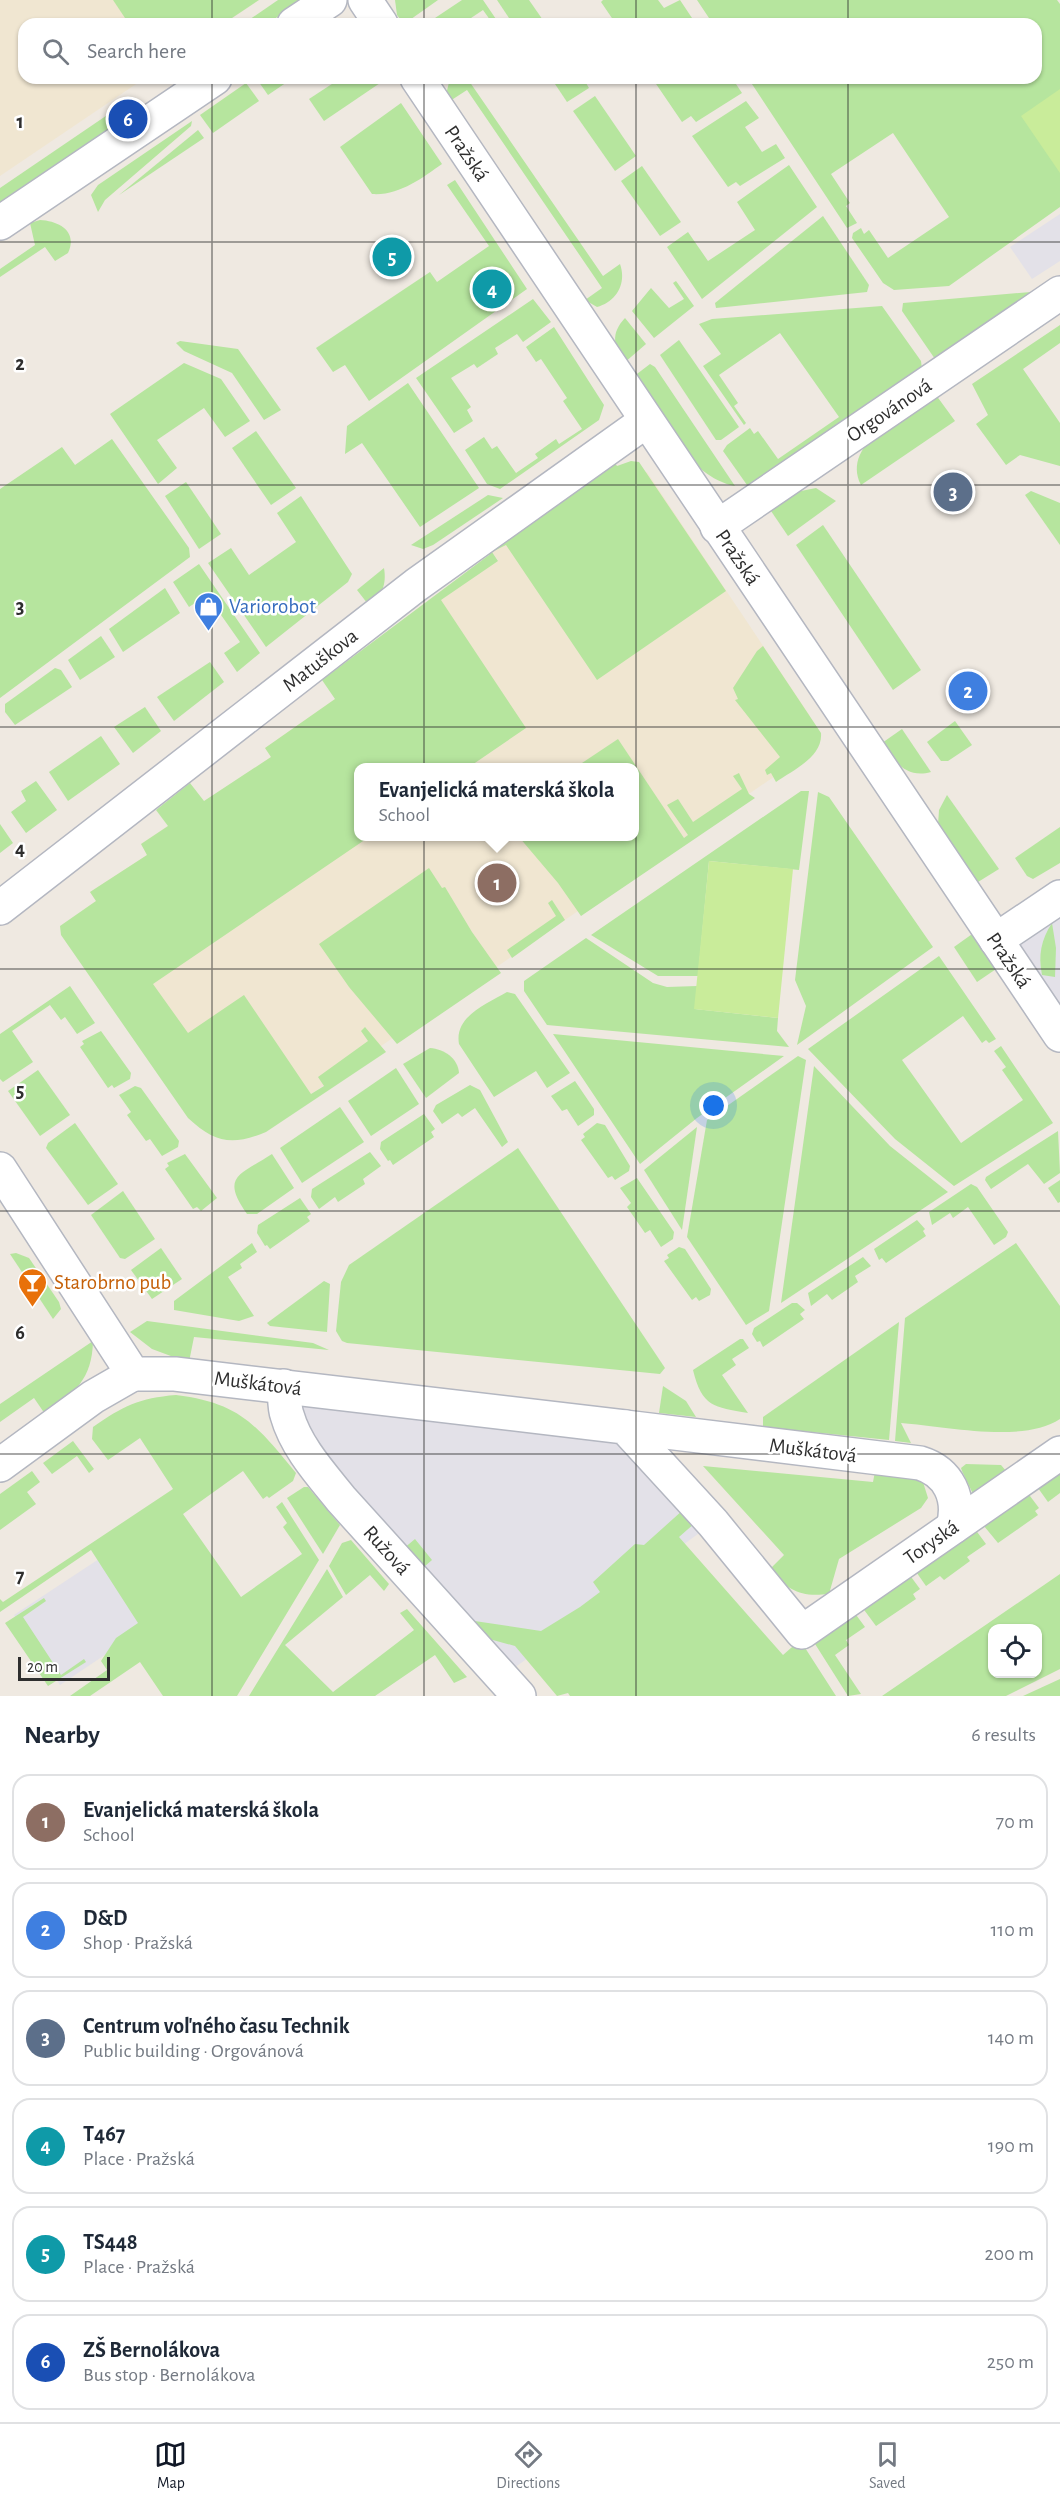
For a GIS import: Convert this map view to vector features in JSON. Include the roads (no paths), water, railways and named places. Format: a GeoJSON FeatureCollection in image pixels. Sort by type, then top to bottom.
{"type":"FeatureCollection","features":[{"type":"Feature","properties":{"kind":"street"},"geometry":{"type":"LineString","coordinates":[[303,18],[330,0]]}},
{"type":"Feature","properties":{"kind":"street"},"geometry":{"type":"LineString","coordinates":[[364,0],[377,18]]}},
{"type":"Feature","properties":{"kind":"street"},"geometry":{"type":"LineString","coordinates":[[0,223],[206,84]]}},
{"type":"Feature","properties":{"kind":"street","name":"Pražská"},"geometry":{"type":"LineString","coordinates":[[421,84],[1060,1035]]}},
{"type":"Feature","properties":{"kind":"street","name":"Orgovánová"},"geometry":{"type":"LineString","coordinates":[[717,527],[1060,293]]}},
{"type":"Feature","properties":{"kind":"street","name":"Matuškova"},"geometry":{"type":"LineString","coordinates":[[0,908],[416,585],[646,421]]}},
{"type":"Feature","properties":{"kind":"street"},"geometry":{"type":"LineString","coordinates":[[996,940],[1060,897]]}},
{"type":"Feature","properties":{"kind":"street"},"geometry":{"type":"LineString","coordinates":[[0,1169],[133,1374],[93,1397],[0,1465]]}},
{"type":"Feature","properties":{"kind":"street","name":"Muškátová"},"geometry":{"type":"LineString","coordinates":[[133,1374],[175,1374],[284,1386],[920,1463],[940,1472],[949,1482],[956,1497],[957,1512],[953,1527]]}},
{"type":"Feature","properties":{"kind":"street","name":"Ružová"},"geometry":{"type":"LineString","coordinates":[[284,1386],[286,1414],[303,1449],[323,1476],[519,1696]]}},
{"type":"Feature","properties":{"kind":"street","name":"Toryská"},"geometry":{"type":"LineString","coordinates":[[625,1427],[713,1523],[802,1632],[1060,1453]]}},
{"type":"Feature","properties":{"kind":"place","name":"ZŠ Bernolákova"},"geometry":{"type":"Point","coordinates":[128,119]}},
{"type":"Feature","properties":{"kind":"place","name":"TS448"},"geometry":{"type":"Point","coordinates":[392,257]}},
{"type":"Feature","properties":{"kind":"place","name":"T467"},"geometry":{"type":"Point","coordinates":[492,289]}},
{"type":"Feature","properties":{"kind":"place","name":"Centrum voľného času Technik"},"geometry":{"type":"Point","coordinates":[953,492]}},
{"type":"Feature","properties":{"kind":"place","name":"Variorobot"},"geometry":{"type":"Point","coordinates":[208,632]}},
{"type":"Feature","properties":{"kind":"place","name":"D&D"},"geometry":{"type":"Point","coordinates":[968,691]}},
{"type":"Feature","properties":{"kind":"place","name":"Evanjelická materská škola"},"geometry":{"type":"Point","coordinates":[497,883]}},
{"type":"Feature","properties":{"kind":"place","name":"Starobrno pub"},"geometry":{"type":"Point","coordinates":[33,1308]}}]}
